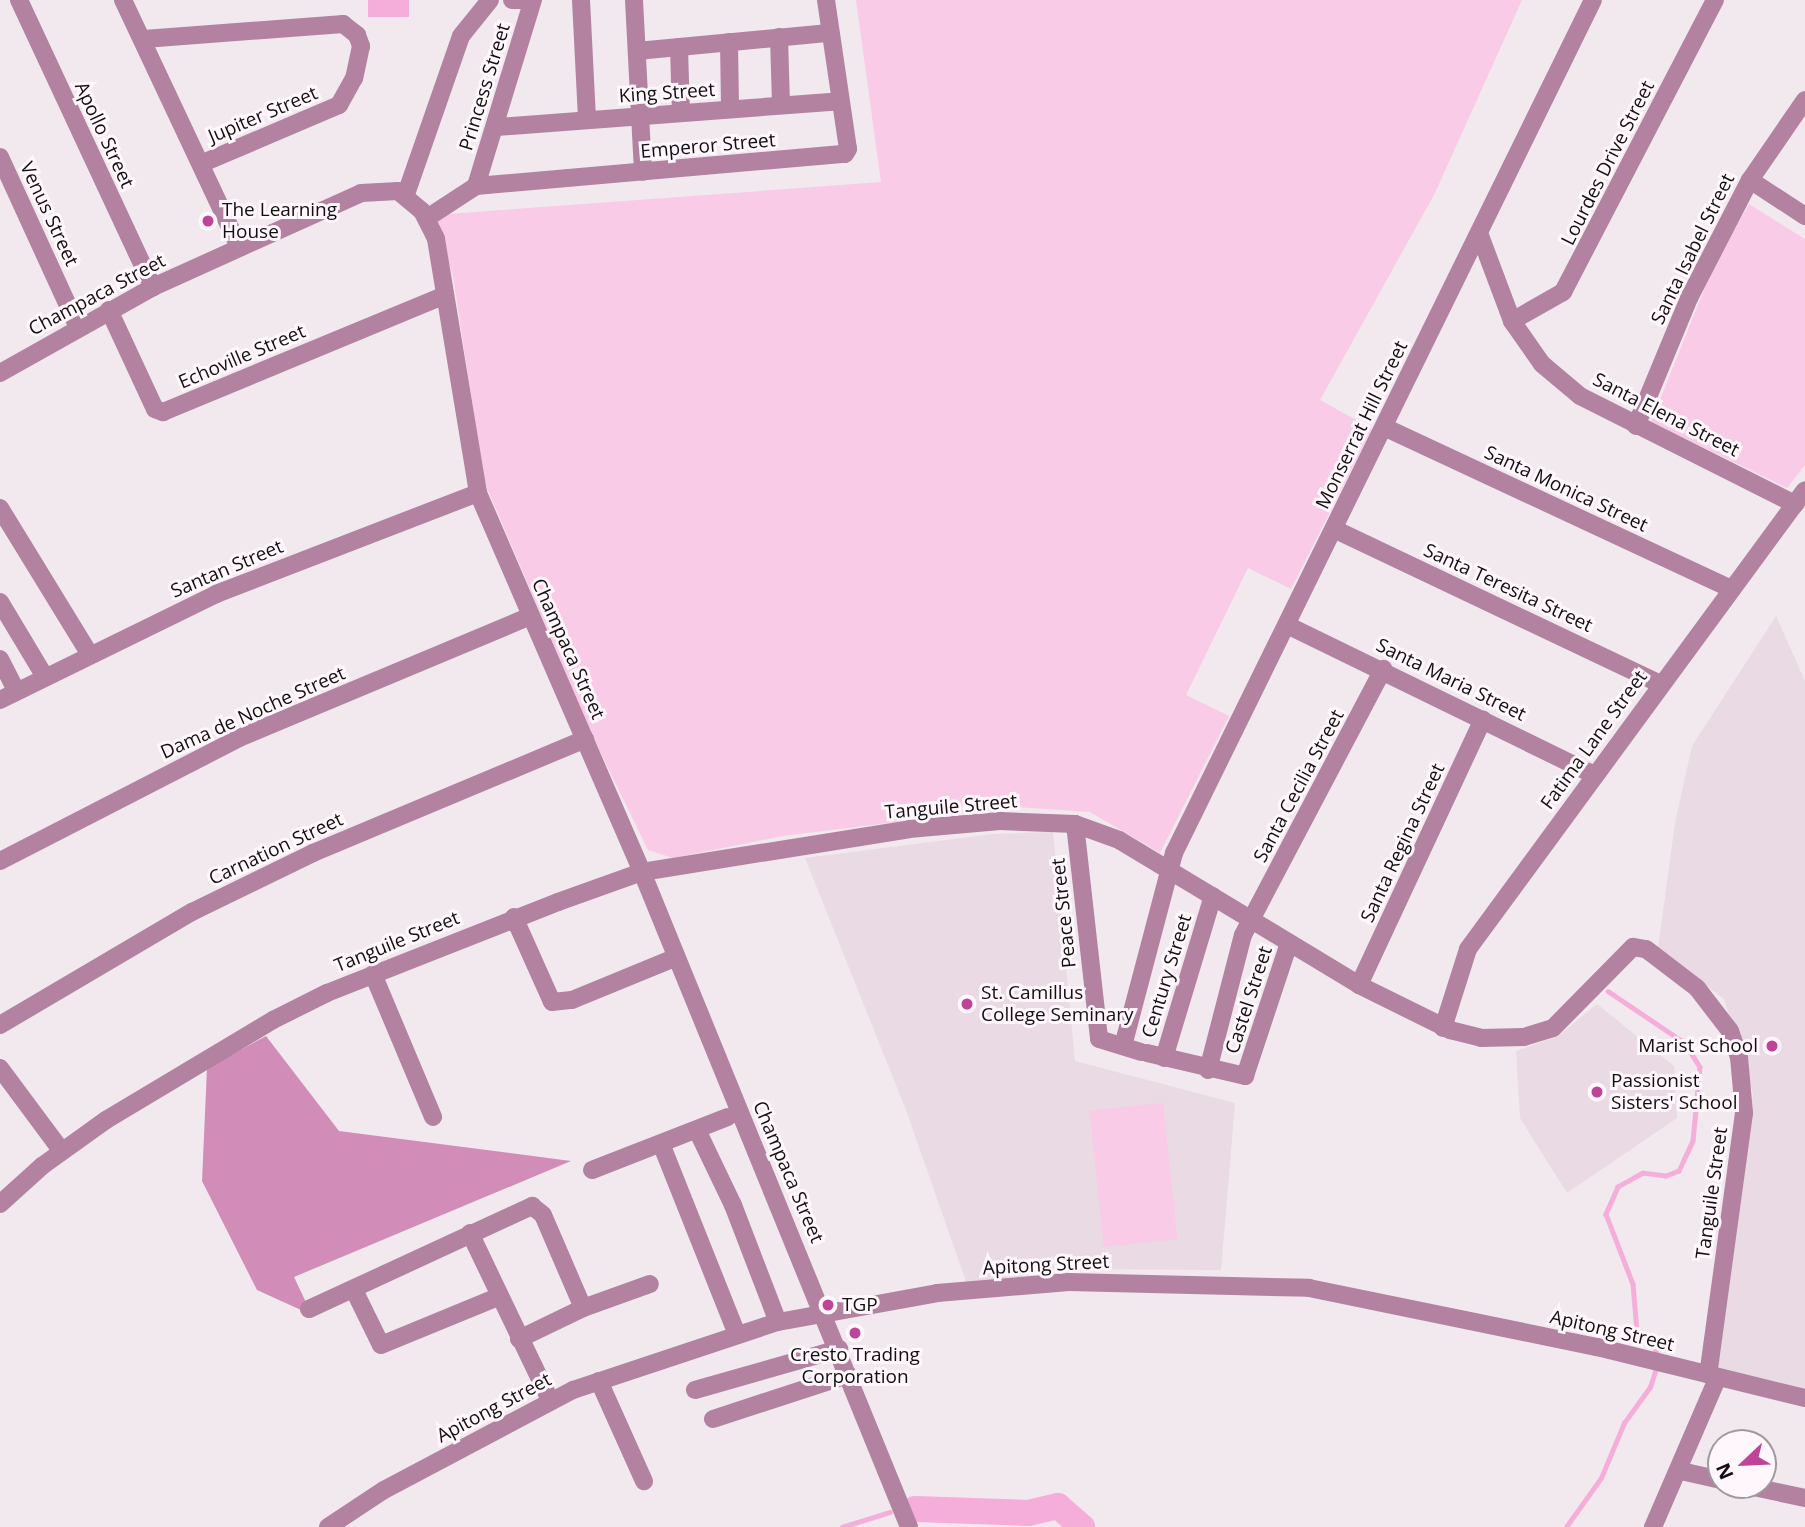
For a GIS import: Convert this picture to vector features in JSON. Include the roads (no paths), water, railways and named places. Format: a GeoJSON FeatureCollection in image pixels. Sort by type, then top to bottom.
{"type":"FeatureCollection","features":[{"type":"Feature","properties":{"kind":"street","name":"Apollo Street"},"geometry":{"type":"LineString","coordinates":[[19,0],[153,287]]}},
{"type":"Feature","properties":{"kind":"street"},"geometry":{"type":"LineString","coordinates":[[123,0],[203,163],[239,246]]}},
{"type":"Feature","properties":{"kind":"street"},"geometry":{"type":"LineString","coordinates":[[406,194],[461,36],[490,0]]}},
{"type":"Feature","properties":{"kind":"street"},"geometry":{"type":"LineString","coordinates":[[512,0],[524,0]]}},
{"type":"Feature","properties":{"kind":"street","name":"Princess Street"},"geometry":{"type":"LineString","coordinates":[[477,186],[497,127],[533,0]]}},
{"type":"Feature","properties":{"kind":"street"},"geometry":{"type":"LineString","coordinates":[[581,0],[587,120]]}},
{"type":"Feature","properties":{"kind":"street"},"geometry":{"type":"LineString","coordinates":[[634,0],[642,172]]}},
{"type":"Feature","properties":{"kind":"street","name":"Emperor Street"},"geometry":{"type":"LineString","coordinates":[[427,218],[477,186],[838,157],[848,149],[825,0]]}},
{"type":"Feature","properties":{"kind":"street","name":"Monserrat Hill Street"},"geometry":{"type":"LineString","coordinates":[[1144,1052],[1169,869],[1593,0]]}},
{"type":"Feature","properties":{"kind":"street","name":"Lourdes Drive Street"},"geometry":{"type":"LineString","coordinates":[[1512,321],[1563,292],[1714,0]]}},
{"type":"Feature","properties":{"kind":"street","name":"Jupiter Street"},"geometry":{"type":"LineString","coordinates":[[144,39],[343,24],[357,35],[361,46],[354,78],[339,105],[203,163]]}},
{"type":"Feature","properties":{"kind":"street"},"geometry":{"type":"LineString","coordinates":[[636,51],[829,33]]}},
{"type":"Feature","properties":{"kind":"street"},"geometry":{"type":"LineString","coordinates":[[779,37],[781,105]]}},
{"type":"Feature","properties":{"kind":"street"},"geometry":{"type":"LineString","coordinates":[[729,42],[730,109]]}},
{"type":"Feature","properties":{"kind":"street"},"geometry":{"type":"LineString","coordinates":[[679,47],[681,113]]}},
{"type":"Feature","properties":{"kind":"street","name":"Santa Isabel Street"},"geometry":{"type":"LineString","coordinates":[[1636,426],[1689,298],[1750,180],[1805,100]]}},
{"type":"Feature","properties":{"kind":"street","name":"King Street"},"geometry":{"type":"LineString","coordinates":[[497,127],[840,101]]}},
{"type":"Feature","properties":{"kind":"street","name":"Venus Street"},"geometry":{"type":"LineString","coordinates":[[0,157],[78,327]]}},
{"type":"Feature","properties":{"kind":"street"},"geometry":{"type":"LineString","coordinates":[[1750,180],[1805,216]]}},
{"type":"Feature","properties":{"kind":"street","name":"Champaca Street"},"geometry":{"type":"LineString","coordinates":[[1,371],[153,287],[361,193],[383,188],[406,194],[427,218],[436,239],[478,493],[642,872],[839,1349],[909,1527]]}},
{"type":"Feature","properties":{"kind":"street","name":"Santa Elena Street"},"geometry":{"type":"LineString","coordinates":[[1479,233],[1512,321],[1542,364],[1580,396],[1636,426],[1800,497]]}},
{"type":"Feature","properties":{"kind":"street","name":"Echoville Street"},"geometry":{"type":"LineString","coordinates":[[109,310],[155,409],[163,412],[445,295]]}},
{"type":"Feature","properties":{"kind":"street","name":"Santa Monica Street"},"geometry":{"type":"LineString","coordinates":[[1384,427],[1731,589]]}},
{"type":"Feature","properties":{"kind":"street","name":"Santan Street"},"geometry":{"type":"LineString","coordinates":[[0,700],[216,594],[478,493]]}},
{"type":"Feature","properties":{"kind":"street","name":"Fatima Lane Street"},"geometry":{"type":"LineString","coordinates":[[1443,1028],[1468,949],[1800,497]]}},
{"type":"Feature","properties":{"kind":"street"},"geometry":{"type":"LineString","coordinates":[[0,508],[90,655]]}},
{"type":"Feature","properties":{"kind":"street","name":"Santa Teresita Street"},"geometry":{"type":"LineString","coordinates":[[1336,530],[1661,684]]}},
{"type":"Feature","properties":{"kind":"street"},"geometry":{"type":"LineString","coordinates":[[0,602],[45,677]]}},
{"type":"Feature","properties":{"kind":"street","name":"Dama de Noche Street"},"geometry":{"type":"LineString","coordinates":[[0,861],[239,738],[530,616]]}},
{"type":"Feature","properties":{"kind":"street","name":"Santa Maria Street"},"geometry":{"type":"LineString","coordinates":[[1289,626],[1594,775]]}},
{"type":"Feature","properties":{"kind":"street"},"geometry":{"type":"LineString","coordinates":[[0,659],[16,691]]}},
{"type":"Feature","properties":{"kind":"street","name":"Santa Cecilia Street"},"geometry":{"type":"LineString","coordinates":[[1208,1070],[1251,921],[1383,670]]}},
{"type":"Feature","properties":{"kind":"street","name":"Santa Regina Street"},"geometry":{"type":"LineString","coordinates":[[1359,985],[1483,719]]}},
{"type":"Feature","properties":{"kind":"street","name":"Carnation Street"},"geometry":{"type":"LineString","coordinates":[[0,1025],[192,912],[313,853],[585,739]]}},
{"type":"Feature","properties":{"kind":"street","name":"Tanguile Street"},"geometry":{"type":"LineString","coordinates":[[0,1204],[61,1150],[224,1047],[306,1003],[514,917],[642,872],[909,829],[1000,821],[1075,824],[1119,840],[1169,869],[1211,902],[1251,921],[1359,985],[1443,1028],[1481,1038],[1524,1037],[1553,1028],[1629,950],[1637,946],[1698,988],[1715,1008],[1739,1057],[1744,1113],[1713,1376]]}},
{"type":"Feature","properties":{"kind":"street","name":"Peace Street"},"geometry":{"type":"LineString","coordinates":[[1075,824],[1100,1040],[1144,1052]]}},
{"type":"Feature","properties":{"kind":"street","name":"Century Street"},"geometry":{"type":"LineString","coordinates":[[1144,1052],[1211,902]]}},
{"type":"Feature","properties":{"kind":"street"},"geometry":{"type":"LineString","coordinates":[[514,917],[552,1002],[572,1000],[677,957]]}},
{"type":"Feature","properties":{"kind":"street","name":"Castel Street"},"geometry":{"type":"LineString","coordinates":[[1208,1070],[1240,1077],[1250,1069],[1289,943]]}},
{"type":"Feature","properties":{"kind":"street"},"geometry":{"type":"LineString","coordinates":[[373,974],[433,1117]]}},
{"type":"Feature","properties":{"kind":"street"},"geometry":{"type":"LineString","coordinates":[[1144,1052],[1208,1070]]}},
{"type":"Feature","properties":{"kind":"street"},"geometry":{"type":"LineString","coordinates":[[0,1068],[61,1150]]}},
{"type":"Feature","properties":{"kind":"street"},"geometry":{"type":"LineString","coordinates":[[593,1170],[662,1146],[728,1117]]}},
{"type":"Feature","properties":{"kind":"street"},"geometry":{"type":"LineString","coordinates":[[697,1130],[733,1205],[778,1322]]}},
{"type":"Feature","properties":{"kind":"street"},"geometry":{"type":"LineString","coordinates":[[662,1146],[737,1334]]}},
{"type":"Feature","properties":{"kind":"street"},"geometry":{"type":"LineString","coordinates":[[309,1309],[532,1206],[537,1208],[583,1308]]}},
{"type":"Feature","properties":{"kind":"street"},"geometry":{"type":"LineString","coordinates":[[470,1233],[498,1297],[550,1400]]}},
{"type":"Feature","properties":{"kind":"street","name":"Apitong Street"},"geometry":{"type":"LineString","coordinates":[[328,1527],[384,1490],[550,1400],[599,1381],[778,1322],[823,1311],[937,1293],[1069,1282],[1276,1284],[1460,1318],[1805,1398]]}},
{"type":"Feature","properties":{"kind":"street"},"geometry":{"type":"LineString","coordinates":[[519,1339],[583,1308],[650,1284]]}},
{"type":"Feature","properties":{"kind":"street"},"geometry":{"type":"LineString","coordinates":[[354,1290],[381,1345],[498,1297]]}},
{"type":"Feature","properties":{"kind":"street"},"geometry":{"type":"LineString","coordinates":[[695,1390],[839,1349]]}},
{"type":"Feature","properties":{"kind":"street"},"geometry":{"type":"LineString","coordinates":[[713,1419],[848,1375]]}},
{"type":"Feature","properties":{"kind":"street"},"geometry":{"type":"LineString","coordinates":[[1653,1527],[1681,1471],[1713,1376]]}},
{"type":"Feature","properties":{"kind":"street"},"geometry":{"type":"LineString","coordinates":[[599,1381],[644,1481]]}},
{"type":"Feature","properties":{"kind":"street"},"geometry":{"type":"LineString","coordinates":[[1681,1471],[1707,1477]]}},
{"type":"Feature","properties":{"kind":"street"},"geometry":{"type":"LineString","coordinates":[[1777,1492],[1805,1498]]}},
{"type":"Feature","properties":{"kind":"waterway"},"geometry":{"type":"LineString","coordinates":[[1608,991],[1685,1043],[1700,1067],[1693,1141],[1679,1171],[1666,1176],[1643,1173],[1618,1187],[1606,1214],[1633,1284],[1637,1331],[1650,1335],[1658,1356]]}},
{"type":"Feature","properties":{"kind":"waterway"},"geometry":{"type":"LineString","coordinates":[[1566,1527],[1601,1478],[1624,1423],[1650,1387],[1656,1368]]}},
{"type":"Feature","properties":{"kind":"waterway"},"geometry":{"type":"LineString","coordinates":[[915,1509],[1028,1513],[1058,1506],[1082,1527]]}},
{"type":"Feature","properties":{"kind":"waterway"},"geometry":{"type":"LineString","coordinates":[[842,1527],[890,1512]]}},
{"type":"Feature","properties":{"kind":"place","name":"The Learning House"},"geometry":{"type":"Point","coordinates":[208,221]}},
{"type":"Feature","properties":{"kind":"place","name":"St. Camillus College Seminary"},"geometry":{"type":"Point","coordinates":[967,1004]}},
{"type":"Feature","properties":{"kind":"place","name":"Marist School"},"geometry":{"type":"Point","coordinates":[1772,1046]}},
{"type":"Feature","properties":{"kind":"place","name":"Passionist Sisters' School"},"geometry":{"type":"Point","coordinates":[1597,1092]}},
{"type":"Feature","properties":{"kind":"place","name":"TGP"},"geometry":{"type":"Point","coordinates":[828,1305]}},
{"type":"Feature","properties":{"kind":"place","name":"Cresto Trading Corporation"},"geometry":{"type":"Point","coordinates":[855,1333]}}]}
